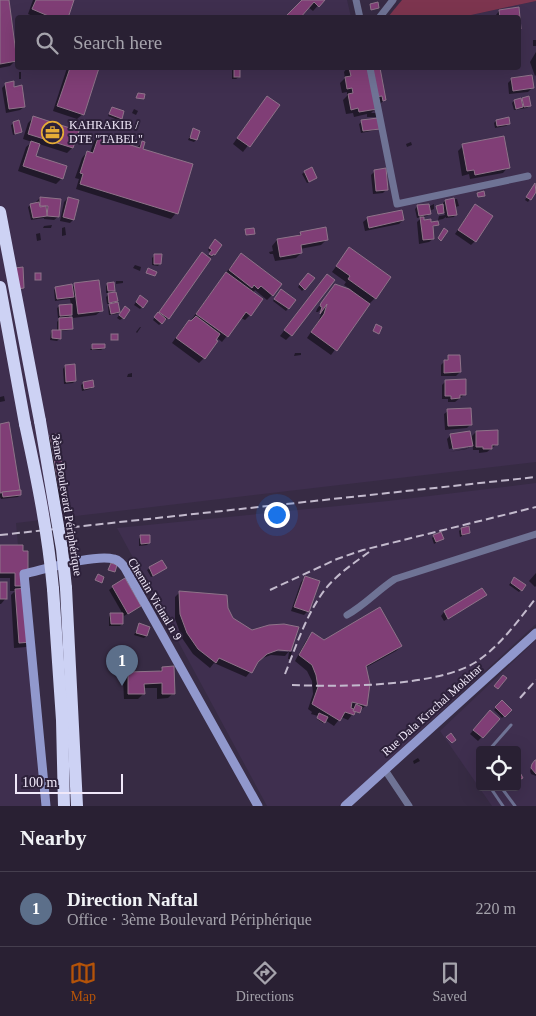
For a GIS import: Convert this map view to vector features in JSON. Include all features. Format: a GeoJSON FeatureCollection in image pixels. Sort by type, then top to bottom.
{"type":"FeatureCollection","features":[{"type":"Feature","properties":{"kind":"highway","name":"3ème Boulevard Périphérique"},"geometry":{"type":"LineString","coordinates":[[0,212],[40,421],[62,549],[66,588],[77,806]]}},
{"type":"Feature","properties":{"kind":"highway"},"geometry":{"type":"LineString","coordinates":[[0,287],[46,526],[53,589],[62,720],[64,806]]}},
{"type":"Feature","properties":{"kind":"street"},"geometry":{"type":"LineString","coordinates":[[356,0],[359,15]]}},
{"type":"Feature","properties":{"kind":"street"},"geometry":{"type":"LineString","coordinates":[[381,15],[393,0]]}},
{"type":"Feature","properties":{"kind":"street"},"geometry":{"type":"LineString","coordinates":[[370,70],[397,204],[528,176]]}},
{"type":"Feature","properties":{"kind":"street"},"geometry":{"type":"LineString","coordinates":[[348,615],[360,608],[380,588],[395,579],[536,534]]}},
{"type":"Feature","properties":{"kind":"street","name":"Chemin Vicinal n 9"},"geometry":{"type":"LineString","coordinates":[[46,806],[24,574],[96,558],[119,560],[125,568],[255,804]]}},
{"type":"Feature","properties":{"kind":"street","name":"Rue Dala Krachal Mokhtar"},"geometry":{"type":"LineString","coordinates":[[345,806],[536,633]]}},
{"type":"Feature","properties":{"kind":"street"},"geometry":{"type":"LineString","coordinates":[[385,770],[409,806]]}},
{"type":"Feature","properties":{"kind":"lane"},"geometry":{"type":"LineString","coordinates":[[493,746],[511,725]]}},
{"type":"Feature","properties":{"kind":"lane"},"geometry":{"type":"LineString","coordinates":[[493,791],[503,806]]}},
{"type":"Feature","properties":{"kind":"lane"},"geometry":{"type":"LineString","coordinates":[[503,791],[515,806]]}},
{"type":"Feature","properties":{"kind":"shaded area"},"geometry":{"type":"Polygon","coordinates":[[[0,0],[347,0],[351,15],[15,15],[15,70],[521,70],[521,15],[471,15],[536,1],[536,462],[16,523],[41,806],[0,806],[0,0]]]}},
{"type":"Feature","properties":{"kind":"shaded area"},"geometry":{"type":"Polygon","coordinates":[[[402,0],[536,0],[471,15],[390,15],[402,0]]]}},
{"type":"Feature","properties":{"kind":"shaded area"},"geometry":{"type":"Polygon","coordinates":[[[536,483],[536,624],[339,806],[267,806],[117,528],[388,501],[536,483]]]}},
{"type":"Feature","properties":{"kind":"shaded area"},"geometry":{"type":"Polygon","coordinates":[[[536,640],[536,806],[492,806],[482,791],[521,791],[521,746],[476,746],[476,783],[440,731],[536,640]]]}},
{"type":"Feature","properties":{"kind":"building"},"geometry":{"type":"Polygon","coordinates":[[[0,0],[9,0],[15,46],[15,61],[0,64],[0,0]]]}},
{"type":"Feature","properties":{"kind":"building"},"geometry":{"type":"Polygon","coordinates":[[[36,0],[74,0],[69,15],[46,15],[32,9],[36,0]]]}},
{"type":"Feature","properties":{"kind":"building"},"geometry":{"type":"Polygon","coordinates":[[[302,0],[325,0],[319,7],[314,2],[303,15],[287,15],[302,0]]]}},
{"type":"Feature","properties":{"kind":"building"},"geometry":{"type":"Polygon","coordinates":[[[378,2],[379,8],[371,10],[370,4],[378,2]]]}},
{"type":"Feature","properties":{"kind":"building"},"geometry":{"type":"Polygon","coordinates":[[[519,7],[520,15],[500,15],[499,10],[519,7]]]}},
{"type":"Feature","properties":{"kind":"building"},"geometry":{"type":"Polygon","coordinates":[[[69,70],[98,70],[84,115],[57,106],[69,70]]]}},
{"type":"Feature","properties":{"kind":"building"},"geometry":{"type":"Polygon","coordinates":[[[234,70],[240,70],[240,77],[234,77],[234,70]]]}},
{"type":"Feature","properties":{"kind":"building"},"geometry":{"type":"Polygon","coordinates":[[[350,70],[380,70],[386,100],[383,101],[382,96],[375,97],[377,109],[359,112],[358,108],[351,110],[348,94],[353,93],[352,88],[347,89],[345,77],[351,76],[350,70]]]}},
{"type":"Feature","properties":{"kind":"building"},"geometry":{"type":"Polygon","coordinates":[[[532,75],[534,88],[513,91],[511,78],[532,75]]]}},
{"type":"Feature","properties":{"kind":"building"},"geometry":{"type":"Polygon","coordinates":[[[14,81],[14,87],[22,85],[25,107],[9,109],[5,83],[14,81]]]}},
{"type":"Feature","properties":{"kind":"building"},"geometry":{"type":"Polygon","coordinates":[[[138,93],[145,94],[144,99],[136,98],[138,93]]]}},
{"type":"Feature","properties":{"kind":"building"},"geometry":{"type":"Polygon","coordinates":[[[267,96],[280,105],[250,147],[237,138],[267,96]]]}},
{"type":"Feature","properties":{"kind":"building"},"geometry":{"type":"Polygon","coordinates":[[[529,96],[531,106],[524,107],[522,98],[529,96]]]}},
{"type":"Feature","properties":{"kind":"building"},"geometry":{"type":"Polygon","coordinates":[[[521,98],[523,107],[516,109],[514,100],[521,98]]]}},
{"type":"Feature","properties":{"kind":"building"},"geometry":{"type":"Polygon","coordinates":[[[112,107],[124,111],[122,119],[109,114],[112,107]]]}},
{"type":"Feature","properties":{"kind":"building","name":"KAHRAKIB / DTE \"TABEL\""},"geometry":{"type":"Polygon","coordinates":[[[33,116],[79,131],[73,148],[28,134],[33,116]]]}},
{"type":"Feature","properties":{"kind":"building"},"geometry":{"type":"Polygon","coordinates":[[[509,117],[510,124],[497,126],[496,120],[509,117]]]}},
{"type":"Feature","properties":{"kind":"building"},"geometry":{"type":"Polygon","coordinates":[[[378,118],[380,129],[363,131],[361,120],[378,118]]]}},
{"type":"Feature","properties":{"kind":"building"},"geometry":{"type":"Polygon","coordinates":[[[19,120],[22,132],[15,134],[13,122],[19,120]]]}},
{"type":"Feature","properties":{"kind":"building"},"geometry":{"type":"Polygon","coordinates":[[[193,128],[200,131],[197,140],[190,138],[193,128]]]}},
{"type":"Feature","properties":{"kind":"building"},"geometry":{"type":"Polygon","coordinates":[[[99,135],[140,148],[142,141],[145,142],[143,149],[193,164],[178,214],[80,184],[83,174],[80,173],[87,151],[93,153],[99,135]]]}},
{"type":"Feature","properties":{"kind":"building"},"geometry":{"type":"Polygon","coordinates":[[[504,136],[510,168],[475,175],[474,170],[467,171],[462,144],[504,136]]]}},
{"type":"Feature","properties":{"kind":"building"},"geometry":{"type":"Polygon","coordinates":[[[31,141],[40,144],[36,156],[67,166],[63,179],[23,166],[31,141]]]}},
{"type":"Feature","properties":{"kind":"building"},"geometry":{"type":"Polygon","coordinates":[[[312,167],[317,178],[309,182],[304,171],[312,167]]]}},
{"type":"Feature","properties":{"kind":"building"},"geometry":{"type":"Polygon","coordinates":[[[386,168],[388,190],[376,191],[374,170],[386,168]]]}},
{"type":"Feature","properties":{"kind":"building"},"geometry":{"type":"Polygon","coordinates":[[[535,183],[536,192],[531,200],[526,197],[535,183]]]}},
{"type":"Feature","properties":{"kind":"building"},"geometry":{"type":"Polygon","coordinates":[[[484,191],[485,196],[478,197],[477,193],[484,191]]]}},
{"type":"Feature","properties":{"kind":"building"},"geometry":{"type":"Polygon","coordinates":[[[40,197],[61,199],[59,217],[47,216],[48,206],[40,206],[40,197]]]}},
{"type":"Feature","properties":{"kind":"building"},"geometry":{"type":"Polygon","coordinates":[[[68,197],[79,200],[74,220],[63,217],[68,197]]]}},
{"type":"Feature","properties":{"kind":"building"},"geometry":{"type":"Polygon","coordinates":[[[454,198],[457,215],[448,216],[445,200],[454,198]]]}},
{"type":"Feature","properties":{"kind":"building"},"geometry":{"type":"Polygon","coordinates":[[[39,202],[40,207],[46,206],[47,216],[33,218],[30,204],[39,202]]]}},
{"type":"Feature","properties":{"kind":"building"},"geometry":{"type":"Polygon","coordinates":[[[429,204],[431,214],[419,216],[417,205],[429,204]]]}},
{"type":"Feature","properties":{"kind":"building"},"geometry":{"type":"Polygon","coordinates":[[[443,204],[444,213],[438,214],[436,206],[443,204]]]}},
{"type":"Feature","properties":{"kind":"building"},"geometry":{"type":"Polygon","coordinates":[[[475,204],[493,216],[476,242],[458,230],[475,204]]]}},
{"type":"Feature","properties":{"kind":"building"},"geometry":{"type":"Polygon","coordinates":[[[402,210],[404,220],[369,228],[367,217],[402,210]]]}},
{"type":"Feature","properties":{"kind":"building"},"geometry":{"type":"Polygon","coordinates":[[[420,217],[424,217],[424,220],[431,219],[431,222],[438,221],[439,225],[433,226],[434,239],[423,240],[420,217]]]}},
{"type":"Feature","properties":{"kind":"building"},"geometry":{"type":"Polygon","coordinates":[[[326,227],[328,240],[301,245],[302,253],[280,257],[277,239],[301,235],[300,232],[326,227]]]}},
{"type":"Feature","properties":{"kind":"building"},"geometry":{"type":"Polygon","coordinates":[[[254,228],[255,234],[246,235],[245,229],[254,228]]]}},
{"type":"Feature","properties":{"kind":"building"},"geometry":{"type":"Polygon","coordinates":[[[444,228],[448,231],[441,241],[438,238],[444,228]]]}},
{"type":"Feature","properties":{"kind":"building"},"geometry":{"type":"Polygon","coordinates":[[[215,239],[222,245],[215,255],[213,254],[212,256],[209,254],[212,250],[209,248],[215,239]]]}},
{"type":"Feature","properties":{"kind":"building"},"geometry":{"type":"Polygon","coordinates":[[[349,247],[391,277],[376,299],[348,279],[350,276],[336,266],[349,247]]]}},
{"type":"Feature","properties":{"kind":"building"},"geometry":{"type":"Polygon","coordinates":[[[202,252],[211,259],[169,319],[159,312],[202,252]]]}},
{"type":"Feature","properties":{"kind":"building"},"geometry":{"type":"Polygon","coordinates":[[[241,253],[282,284],[273,296],[261,286],[258,289],[254,285],[252,288],[229,270],[241,253]]]}},
{"type":"Feature","properties":{"kind":"building"},"geometry":{"type":"Polygon","coordinates":[[[154,254],[162,254],[161,264],[154,264],[154,254]]]}},
{"type":"Feature","properties":{"kind":"building"},"geometry":{"type":"Polygon","coordinates":[[[23,267],[24,288],[17,289],[15,268],[23,267]]]}},
{"type":"Feature","properties":{"kind":"building"},"geometry":{"type":"Polygon","coordinates":[[[148,268],[157,272],[155,276],[146,273],[148,268]]]}},
{"type":"Feature","properties":{"kind":"building"},"geometry":{"type":"Polygon","coordinates":[[[226,272],[263,299],[251,316],[246,312],[228,337],[196,314],[226,272]]]}},
{"type":"Feature","properties":{"kind":"building"},"geometry":{"type":"Polygon","coordinates":[[[35,273],[41,273],[41,280],[35,280],[35,273]]]}},
{"type":"Feature","properties":{"kind":"building"},"geometry":{"type":"Polygon","coordinates":[[[308,273],[315,278],[305,290],[299,284],[308,273]]]}},
{"type":"Feature","properties":{"kind":"building"},"geometry":{"type":"Polygon","coordinates":[[[327,274],[335,280],[292,336],[284,330],[327,274]]]}},
{"type":"Feature","properties":{"kind":"building"},"geometry":{"type":"Polygon","coordinates":[[[99,280],[103,311],[78,314],[74,283],[99,280]]]}},
{"type":"Feature","properties":{"kind":"building"},"geometry":{"type":"Polygon","coordinates":[[[114,282],[115,291],[108,291],[107,283],[114,282]]]}},
{"type":"Feature","properties":{"kind":"building"},"geometry":{"type":"Polygon","coordinates":[[[72,284],[74,297],[57,299],[55,287],[72,284]]]}},
{"type":"Feature","properties":{"kind":"building"},"geometry":{"type":"Polygon","coordinates":[[[335,284],[349,289],[370,304],[337,351],[311,332],[324,314],[327,304],[320,314],[321,303],[335,284]]]}},
{"type":"Feature","properties":{"kind":"building"},"geometry":{"type":"Polygon","coordinates":[[[281,289],[296,300],[289,309],[274,299],[281,289]]]}},
{"type":"Feature","properties":{"kind":"building"},"geometry":{"type":"Polygon","coordinates":[[[116,292],[118,301],[109,303],[108,293],[116,292]]]}},
{"type":"Feature","properties":{"kind":"building"},"geometry":{"type":"Polygon","coordinates":[[[140,295],[148,301],[143,308],[136,302],[140,295]]]}},
{"type":"Feature","properties":{"kind":"building"},"geometry":{"type":"Polygon","coordinates":[[[118,302],[120,312],[111,314],[109,304],[118,302]]]}},
{"type":"Feature","properties":{"kind":"building"},"geometry":{"type":"Polygon","coordinates":[[[72,304],[72,315],[60,316],[59,305],[72,304]]]}},
{"type":"Feature","properties":{"kind":"building"},"geometry":{"type":"Polygon","coordinates":[[[125,306],[130,310],[124,319],[119,315],[125,306]]]}},
{"type":"Feature","properties":{"kind":"building"},"geometry":{"type":"Polygon","coordinates":[[[158,312],[166,319],[162,324],[154,317],[158,312]]]}},
{"type":"Feature","properties":{"kind":"building"},"geometry":{"type":"Polygon","coordinates":[[[196,316],[220,334],[216,340],[218,341],[205,359],[176,338],[189,320],[191,321],[196,316]]]}},
{"type":"Feature","properties":{"kind":"building"},"geometry":{"type":"Polygon","coordinates":[[[72,317],[73,329],[59,330],[59,318],[72,317]]]}},
{"type":"Feature","properties":{"kind":"building"},"geometry":{"type":"Polygon","coordinates":[[[376,324],[382,327],[379,334],[373,331],[376,324]]]}},
{"type":"Feature","properties":{"kind":"building"},"geometry":{"type":"Polygon","coordinates":[[[52,330],[61,330],[61,339],[52,338],[52,330]]]}},
{"type":"Feature","properties":{"kind":"building"},"geometry":{"type":"Polygon","coordinates":[[[111,334],[118,334],[118,340],[111,340],[111,334]]]}},
{"type":"Feature","properties":{"kind":"building"},"geometry":{"type":"Polygon","coordinates":[[[92,344],[105,344],[105,348],[92,349],[92,344]]]}},
{"type":"Feature","properties":{"kind":"building"},"geometry":{"type":"Polygon","coordinates":[[[448,355],[460,355],[461,372],[444,373],[444,360],[448,360],[448,355]]]}},
{"type":"Feature","properties":{"kind":"building"},"geometry":{"type":"Polygon","coordinates":[[[75,364],[76,381],[66,382],[65,365],[75,364]]]}},
{"type":"Feature","properties":{"kind":"building"},"geometry":{"type":"Polygon","coordinates":[[[466,379],[466,395],[460,395],[460,398],[451,399],[451,396],[445,396],[445,380],[466,379]]]}},
{"type":"Feature","properties":{"kind":"building"},"geometry":{"type":"Polygon","coordinates":[[[93,380],[94,387],[84,389],[83,382],[93,380]]]}},
{"type":"Feature","properties":{"kind":"building"},"geometry":{"type":"Polygon","coordinates":[[[471,408],[472,425],[448,426],[447,409],[471,408]]]}},
{"type":"Feature","properties":{"kind":"building"},"geometry":{"type":"Polygon","coordinates":[[[9,422],[20,490],[0,493],[0,424],[9,422]]]}},
{"type":"Feature","properties":{"kind":"building"},"geometry":{"type":"Polygon","coordinates":[[[498,430],[498,445],[492,445],[492,449],[476,447],[476,431],[498,430]]]}},
{"type":"Feature","properties":{"kind":"building"},"geometry":{"type":"Polygon","coordinates":[[[470,431],[473,446],[453,449],[450,434],[470,431]]]}},
{"type":"Feature","properties":{"kind":"building"},"geometry":{"type":"Polygon","coordinates":[[[57,434],[68,505],[64,506],[61,488],[59,489],[50,435],[57,434]]]}},
{"type":"Feature","properties":{"kind":"building"},"geometry":{"type":"Polygon","coordinates":[[[21,490],[21,495],[3,497],[2,492],[21,490]]]}},
{"type":"Feature","properties":{"kind":"building"},"geometry":{"type":"Polygon","coordinates":[[[469,526],[470,533],[462,535],[461,528],[469,526]]]}},
{"type":"Feature","properties":{"kind":"building"},"geometry":{"type":"Polygon","coordinates":[[[441,532],[444,539],[436,542],[433,535],[441,532]]]}},
{"type":"Feature","properties":{"kind":"building"},"geometry":{"type":"Polygon","coordinates":[[[140,535],[150,535],[150,543],[141,544],[140,535]]]}},
{"type":"Feature","properties":{"kind":"building"},"geometry":{"type":"Polygon","coordinates":[[[0,545],[23,545],[23,551],[28,551],[28,586],[15,586],[15,573],[0,573],[0,545]]]}},
{"type":"Feature","properties":{"kind":"building"},"geometry":{"type":"Polygon","coordinates":[[[162,560],[167,568],[153,576],[149,567],[162,560]]]}},
{"type":"Feature","properties":{"kind":"building"},"geometry":{"type":"Polygon","coordinates":[[[111,563],[117,565],[115,572],[108,570],[111,563]]]}},
{"type":"Feature","properties":{"kind":"building"},"geometry":{"type":"Polygon","coordinates":[[[98,574],[104,577],[102,583],[95,580],[98,574]]]}},
{"type":"Feature","properties":{"kind":"building"},"geometry":{"type":"Polygon","coordinates":[[[305,576],[320,581],[309,612],[294,607],[305,576]]]}},
{"type":"Feature","properties":{"kind":"building"},"geometry":{"type":"Polygon","coordinates":[[[514,577],[526,585],[522,591],[511,583],[514,577]]]}},
{"type":"Feature","properties":{"kind":"building"},"geometry":{"type":"Polygon","coordinates":[[[125,578],[141,606],[128,614],[112,586],[125,578]]]}},
{"type":"Feature","properties":{"kind":"building"},"geometry":{"type":"Polygon","coordinates":[[[0,582],[7,582],[7,599],[0,599],[0,582]]]}},
{"type":"Feature","properties":{"kind":"building"},"geometry":{"type":"Polygon","coordinates":[[[29,588],[32,642],[19,643],[15,589],[29,588]]]}},
{"type":"Feature","properties":{"kind":"building"},"geometry":{"type":"Polygon","coordinates":[[[482,588],[487,595],[448,619],[444,611],[482,588]]]}},
{"type":"Feature","properties":{"kind":"building"},"geometry":{"type":"Polygon","coordinates":[[[179,591],[227,595],[228,608],[233,618],[252,630],[269,625],[284,624],[299,627],[291,651],[278,650],[267,654],[258,662],[252,673],[219,658],[216,663],[198,649],[187,633],[180,614],[179,591]]]}},
{"type":"Feature","properties":{"kind":"building"},"geometry":{"type":"Polygon","coordinates":[[[380,607],[402,646],[366,666],[370,684],[367,706],[352,702],[351,708],[356,710],[354,715],[345,712],[340,721],[312,704],[318,687],[316,675],[312,665],[299,655],[312,632],[324,640],[380,607]]]}},
{"type":"Feature","properties":{"kind":"building"},"geometry":{"type":"Polygon","coordinates":[[[110,613],[123,613],[123,624],[111,624],[110,613]]]}},
{"type":"Feature","properties":{"kind":"building"},"geometry":{"type":"Polygon","coordinates":[[[139,623],[150,627],[147,636],[136,633],[139,623]]]}},
{"type":"Feature","properties":{"kind":"building"},"geometry":{"type":"Polygon","coordinates":[[[174,666],[175,694],[162,694],[162,683],[144,684],[145,694],[128,694],[128,672],[162,671],[162,667],[174,666]]]}},
{"type":"Feature","properties":{"kind":"building"},"geometry":{"type":"Polygon","coordinates":[[[503,675],[507,678],[498,689],[494,686],[503,675]]]}},
{"type":"Feature","properties":{"kind":"building"},"geometry":{"type":"Polygon","coordinates":[[[502,700],[512,710],[505,717],[495,707],[502,700]]]}},
{"type":"Feature","properties":{"kind":"building"},"geometry":{"type":"Polygon","coordinates":[[[356,704],[362,707],[360,713],[353,711],[356,704]]]}},
{"type":"Feature","properties":{"kind":"building"},"geometry":{"type":"Polygon","coordinates":[[[490,710],[500,719],[483,738],[473,730],[490,710]]]}},
{"type":"Feature","properties":{"kind":"building"},"geometry":{"type":"Polygon","coordinates":[[[319,713],[328,717],[325,723],[317,718],[319,713]]]}},
{"type":"Feature","properties":{"kind":"building"},"geometry":{"type":"Polygon","coordinates":[[[451,733],[456,740],[452,743],[446,737],[451,733]]]}},
{"type":"Feature","properties":{"kind":"building"},"geometry":{"type":"Polygon","coordinates":[[[536,760],[536,774],[531,768],[536,760]]]}},
{"type":"Feature","properties":{"kind":"railway"},"geometry":{"type":"LineString","coordinates":[[0,535],[536,477]]}},
{"type":"Feature","properties":{"kind":"railway"},"geometry":{"type":"LineString","coordinates":[[270,590],[337,559],[363,550],[536,507]]}},
{"type":"Feature","properties":{"kind":"railway"},"geometry":{"type":"LineString","coordinates":[[285,674],[303,629],[320,597],[337,577],[369,552]]}},
{"type":"Feature","properties":{"kind":"railway"},"geometry":{"type":"LineString","coordinates":[[292,685],[387,684],[413,681],[459,670],[485,656],[508,633],[536,598]]}},
{"type":"Feature","properties":{"kind":"railway"},"geometry":{"type":"LineString","coordinates":[[520,698],[536,680]]}},
{"type":"Feature","properties":{"kind":"place","name":"KAHRAKIB / DTE \"TABEL\""},"geometry":{"type":"Point","coordinates":[53,132]}},
{"type":"Feature","properties":{"kind":"place","name":"Direction Naftal"},"geometry":{"type":"Point","coordinates":[122,686]}}]}
